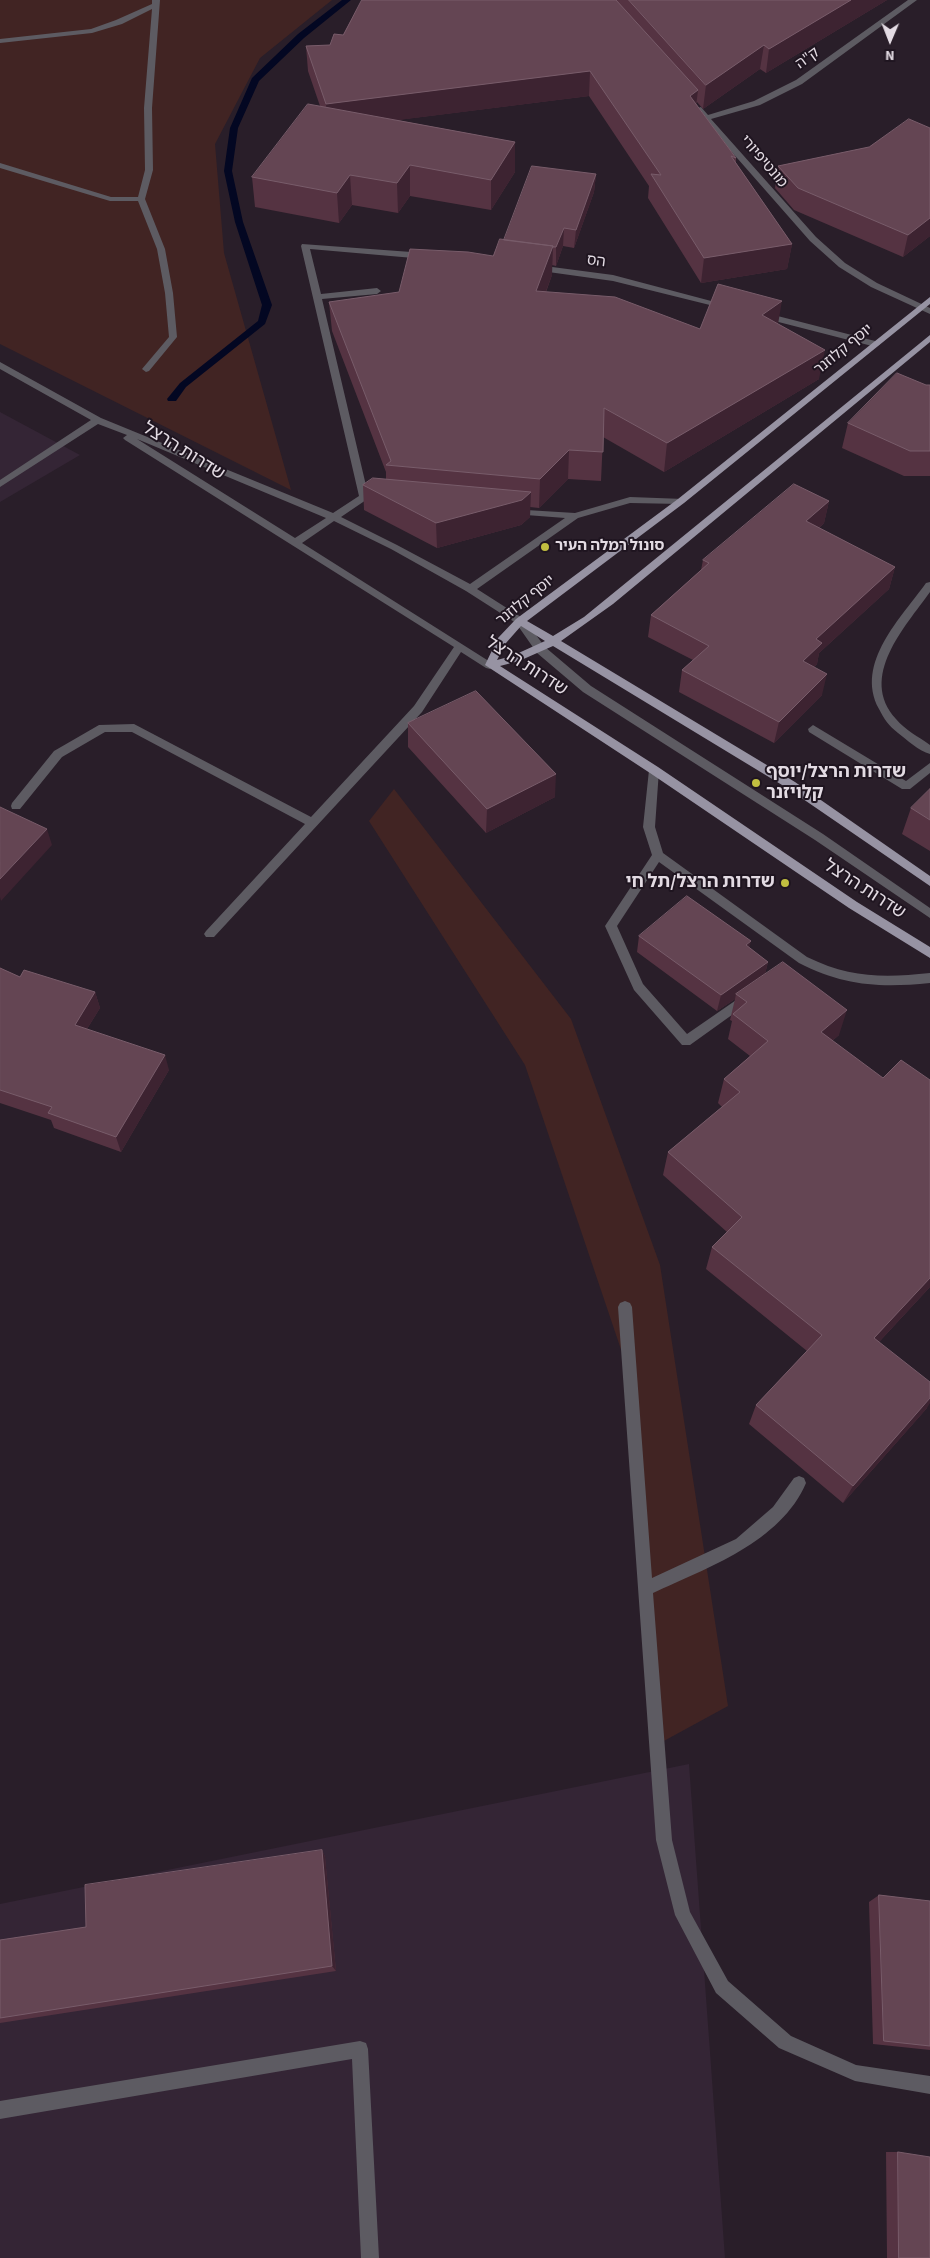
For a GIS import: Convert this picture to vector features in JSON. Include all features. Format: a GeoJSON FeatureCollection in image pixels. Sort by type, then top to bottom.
{"type":"FeatureCollection","features":[{"type":"Feature","properties":{"kind":"main road","name":"יוסף קלוזנר"},"geometry":{"type":"LineString","coordinates":[[490,665],[493,655],[505,635],[520,621],[681,501],[930,300]]}},
{"type":"Feature","properties":{"kind":"main road"},"geometry":{"type":"LineString","coordinates":[[490,665],[514,661],[541,650],[554,642],[704,524],[930,338]]}},
{"type":"Feature","properties":{"kind":"main road","name":"שדרות הרצל"},"geometry":{"type":"LineString","coordinates":[[520,621],[791,785],[930,882]]}},
{"type":"Feature","properties":{"kind":"main road","name":"שדרות הרצל"},"geometry":{"type":"LineString","coordinates":[[490,665],[654,770],[853,906],[930,953]]}},
{"type":"Feature","properties":{"kind":"street","name":"ק\"ה"},"geometry":{"type":"LineString","coordinates":[[707,118],[757,103],[799,82],[913,0]]}},
{"type":"Feature","properties":{"kind":"street"},"geometry":{"type":"LineString","coordinates":[[0,41],[92,31],[119,22],[156,2]]}},
{"type":"Feature","properties":{"kind":"street"},"geometry":{"type":"LineString","coordinates":[[146,369],[173,337],[169,293],[161,249],[141,199],[149,170],[148,108],[156,2]]}},
{"type":"Feature","properties":{"kind":"street","name":"מונטיפיורי"},"geometry":{"type":"LineString","coordinates":[[693,104],[813,239],[842,265],[874,285],[930,311]]}},
{"type":"Feature","properties":{"kind":"street"},"geometry":{"type":"LineString","coordinates":[[0,165],[110,198],[141,199]]}},
{"type":"Feature","properties":{"kind":"street"},"geometry":{"type":"LineString","coordinates":[[364,497],[305,246],[434,257]]}},
{"type":"Feature","properties":{"kind":"street","name":"הס"},"geometry":{"type":"LineString","coordinates":[[529,267],[613,278],[735,309]]}},
{"type":"Feature","properties":{"kind":"street"},"geometry":{"type":"LineString","coordinates":[[317,297],[377,291]]}},
{"type":"Feature","properties":{"kind":"street"},"geometry":{"type":"LineString","coordinates":[[754,313],[876,344]]}},
{"type":"Feature","properties":{"kind":"street","name":"שדרות הרצל"},"geometry":{"type":"LineString","coordinates":[[0,365],[98,420],[490,665]]}},
{"type":"Feature","properties":{"kind":"street"},"geometry":{"type":"LineString","coordinates":[[0,484],[98,420]]}},
{"type":"Feature","properties":{"kind":"street","name":"שדרות הרצל"},"geometry":{"type":"LineString","coordinates":[[98,420],[333,518],[394,547],[470,589],[520,621],[541,650],[587,689],[819,837],[930,914]]}},
{"type":"Feature","properties":{"kind":"street"},"geometry":{"type":"LineString","coordinates":[[295,543],[364,497],[383,498]]}},
{"type":"Feature","properties":{"kind":"street"},"geometry":{"type":"LineString","coordinates":[[470,589],[575,516],[630,500],[681,501]]}},
{"type":"Feature","properties":{"kind":"street"},"geometry":{"type":"LineString","coordinates":[[498,509],[575,516]]}},
{"type":"Feature","properties":{"kind":"street"},"geometry":{"type":"LineString","coordinates":[[930,584],[886,644],[878,667],[877,687],[881,704],[891,721],[930,750]]}},
{"type":"Feature","properties":{"kind":"street"},"geometry":{"type":"LineString","coordinates":[[210,934],[418,708],[460,646]]}},
{"type":"Feature","properties":{"kind":"street"},"geometry":{"type":"LineString","coordinates":[[16,806],[58,754],[103,728],[134,728],[313,823]]}},
{"type":"Feature","properties":{"kind":"street"},"geometry":{"type":"LineString","coordinates":[[813,729],[906,786],[930,767]]}},
{"type":"Feature","properties":{"kind":"street"},"geometry":{"type":"LineString","coordinates":[[654,770],[649,827],[658,855],[799,963],[838,976],[864,980],[895,981],[930,978]]}},
{"type":"Feature","properties":{"kind":"street"},"geometry":{"type":"LineString","coordinates":[[658,855],[611,926],[638,987],[686,1041],[756,992]]}},
{"type":"Feature","properties":{"kind":"street"},"geometry":{"type":"LineString","coordinates":[[626,1307],[664,1840],[683,1915],[722,1987],[786,2042],[855,2073],[930,2085]]}},
{"type":"Feature","properties":{"kind":"street"},"geometry":{"type":"LineString","coordinates":[[646,1589],[741,1544],[778,1512],[799,1483]]}},
{"type":"Feature","properties":{"kind":"street"},"geometry":{"type":"LineString","coordinates":[[0,2110],[360,2049],[370,2258]]}},
{"type":"Feature","properties":{"kind":"shaded area"},"geometry":{"type":"Polygon","coordinates":[[[0,0],[332,0],[260,58],[215,144],[224,253],[291,490],[0,344],[0,0]]]}},
{"type":"Feature","properties":{"kind":"shaded area"},"geometry":{"type":"Polygon","coordinates":[[[0,412],[80,455],[0,502],[0,412]]]}},
{"type":"Feature","properties":{"kind":"shaded area"},"geometry":{"type":"Polygon","coordinates":[[[394,789],[571,1019],[660,1265],[728,1706],[662,1742],[635,1391],[525,1065],[369,821],[394,789]]]}},
{"type":"Feature","properties":{"kind":"shaded area"},"geometry":{"type":"Polygon","coordinates":[[[689,1764],[725,2258],[0,2258],[0,1904],[689,1764]]]}},
{"type":"Feature","properties":{"kind":"building"},"geometry":{"type":"Polygon","coordinates":[[[362,0],[616,0],[698,90],[690,96],[736,158],[731,156],[792,244],[704,258],[651,174],[661,175],[590,71],[326,104],[306,46],[330,45],[334,34],[343,35],[362,0]]]}},
{"type":"Feature","properties":{"kind":"building"},"geometry":{"type":"Polygon","coordinates":[[[629,0],[851,0],[769,49],[764,45],[706,85],[629,0]]]}},
{"type":"Feature","properties":{"kind":"building"},"geometry":{"type":"Polygon","coordinates":[[[308,104],[515,142],[491,180],[410,165],[397,183],[350,175],[337,193],[252,177],[308,104]]]}},
{"type":"Feature","properties":{"kind":"building"},"geometry":{"type":"Polygon","coordinates":[[[909,119],[930,128],[930,218],[908,235],[798,188],[778,166],[869,147],[909,119]]]}},
{"type":"Feature","properties":{"kind":"building"},"geometry":{"type":"Polygon","coordinates":[[[532,166],[596,174],[576,230],[564,228],[556,247],[504,240],[532,166]]]}},
{"type":"Feature","properties":{"kind":"building"},"geometry":{"type":"Polygon","coordinates":[[[500,239],[553,246],[536,291],[615,297],[700,329],[718,284],[782,301],[762,315],[825,350],[667,443],[604,408],[603,452],[569,450],[540,479],[386,465],[391,461],[329,302],[399,292],[410,249],[468,252],[493,256],[500,239]]]}},
{"type":"Feature","properties":{"kind":"building"},"geometry":{"type":"Polygon","coordinates":[[[897,373],[930,385],[930,451],[910,451],[848,423],[897,373]]]}},
{"type":"Feature","properties":{"kind":"building"},"geometry":{"type":"Polygon","coordinates":[[[373,478],[531,492],[522,500],[436,523],[363,485],[373,478]]]}},
{"type":"Feature","properties":{"kind":"building"},"geometry":{"type":"Polygon","coordinates":[[[794,484],[829,501],[806,521],[895,567],[816,639],[822,643],[803,661],[827,674],[779,722],[682,670],[709,646],[651,615],[709,563],[703,560],[794,484]]]}},
{"type":"Feature","properties":{"kind":"building"},"geometry":{"type":"Polygon","coordinates":[[[476,691],[556,774],[487,809],[408,723],[476,691]]]}},
{"type":"Feature","properties":{"kind":"building"},"geometry":{"type":"Polygon","coordinates":[[[930,789],[930,820],[911,808],[930,789]]]}},
{"type":"Feature","properties":{"kind":"building"},"geometry":{"type":"Polygon","coordinates":[[[0,807],[47,829],[0,879],[0,807]]]}},
{"type":"Feature","properties":{"kind":"building"},"geometry":{"type":"Polygon","coordinates":[[[687,896],[751,941],[746,945],[768,962],[721,995],[639,936],[687,896]]]}},
{"type":"Feature","properties":{"kind":"building"},"geometry":{"type":"Polygon","coordinates":[[[783,962],[847,1010],[821,1032],[883,1078],[901,1060],[930,1080],[930,1278],[874,1338],[930,1382],[930,1398],[853,1486],[756,1405],[822,1335],[712,1247],[742,1217],[668,1152],[740,1092],[724,1079],[768,1041],[733,1014],[747,1002],[736,994],[783,962]]]}},
{"type":"Feature","properties":{"kind":"building"},"geometry":{"type":"Polygon","coordinates":[[[0,968],[20,977],[24,970],[95,992],[75,1025],[165,1055],[116,1137],[48,1113],[52,1107],[0,1090],[0,968]]]}},
{"type":"Feature","properties":{"kind":"building"},"geometry":{"type":"Polygon","coordinates":[[[322,1850],[332,1966],[0,2018],[0,1940],[86,1927],[85,1885],[322,1850]]]}},
{"type":"Feature","properties":{"kind":"building"},"geometry":{"type":"Polygon","coordinates":[[[879,1895],[930,1901],[930,2046],[884,2041],[879,1895]]]}},
{"type":"Feature","properties":{"kind":"building"},"geometry":{"type":"Polygon","coordinates":[[[898,2152],[930,2157],[930,2258],[899,2258],[898,2152]]]}},
{"type":"Feature","properties":{"kind":"waterway"},"geometry":{"type":"LineString","coordinates":[[172,399],[183,385],[262,322],[267,305],[239,222],[228,171],[234,128],[255,80],[301,36],[347,0]]}},
{"type":"Feature","properties":{"kind":"place","name":"סונול רמלה העיר"},"geometry":{"type":"Point","coordinates":[545,547]}},
{"type":"Feature","properties":{"kind":"place","name":"שדרות הרצל/יוסף קלויזנר"},"geometry":{"type":"Point","coordinates":[756,783]}},
{"type":"Feature","properties":{"kind":"place","name":"שדרות הרצל/תל חי"},"geometry":{"type":"Point","coordinates":[785,883]}}]}
